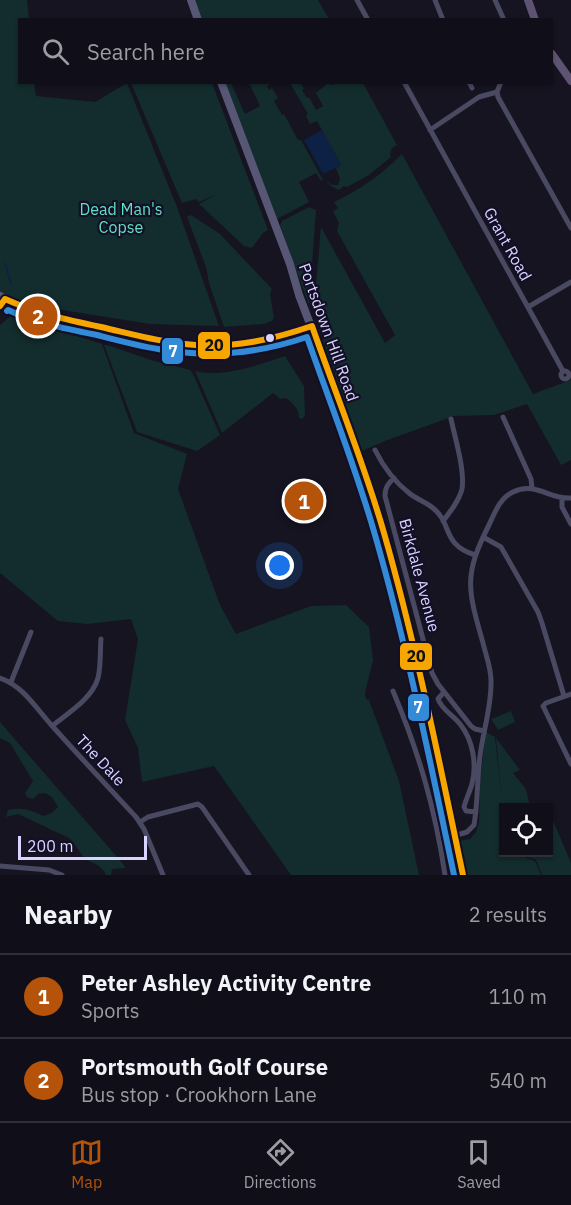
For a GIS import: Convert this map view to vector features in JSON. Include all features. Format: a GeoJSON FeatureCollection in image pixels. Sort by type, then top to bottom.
{"type":"FeatureCollection","features":[{"type":"Feature","properties":{"kind":"main road"},"geometry":{"type":"LineString","coordinates":[[190,0],[197,18]]}},
{"type":"Feature","properties":{"kind":"main road"},"geometry":{"type":"LineString","coordinates":[[528,0],[534,18]]}},
{"type":"Feature","properties":{"kind":"main road"},"geometry":{"type":"LineString","coordinates":[[553,55],[571,81]]}},
{"type":"Feature","properties":{"kind":"main road","name":"Portsdown Hill Road"},"geometry":{"type":"LineString","coordinates":[[223,84],[338,396],[383,531],[415,651],[463,875]]}},
{"type":"Feature","properties":{"kind":"main road"},"geometry":{"type":"LineString","coordinates":[[2,301],[47,315],[178,344],[247,344],[312,326]]}},
{"type":"Feature","properties":{"kind":"street"},"geometry":{"type":"LineString","coordinates":[[357,0],[367,18]]}},
{"type":"Feature","properties":{"kind":"street"},"geometry":{"type":"LineString","coordinates":[[435,0],[442,18]]}},
{"type":"Feature","properties":{"kind":"street"},"geometry":{"type":"LineString","coordinates":[[495,0],[503,18]]}},
{"type":"Feature","properties":{"kind":"street","name":"Grant Road"},"geometry":{"type":"LineString","coordinates":[[405,84],[563,371]]}},
{"type":"Feature","properties":{"kind":"street"},"geometry":{"type":"LineString","coordinates":[[500,84],[497,92],[498,97],[571,228]]}},
{"type":"Feature","properties":{"kind":"street"},"geometry":{"type":"LineString","coordinates":[[430,130],[478,97],[497,92]]}},
{"type":"Feature","properties":{"kind":"street"},"geometry":{"type":"LineString","coordinates":[[528,307],[571,282]]}},
{"type":"Feature","properties":{"kind":"street"},"geometry":{"type":"LineString","coordinates":[[503,417],[531,478],[532,488]]}},
{"type":"Feature","properties":{"kind":"street"},"geometry":{"type":"LineString","coordinates":[[443,521],[462,489],[461,471],[450,423]]}},
{"type":"Feature","properties":{"kind":"street"},"geometry":{"type":"LineString","coordinates":[[375,450],[381,462],[409,494],[434,508],[456,545],[475,555]]}},
{"type":"Feature","properties":{"kind":"street","name":"Birkdale Avenue"},"geometry":{"type":"LineString","coordinates":[[394,478],[387,485],[385,496],[434,679],[471,726],[484,731]]}},
{"type":"Feature","properties":{"kind":"street"},"geometry":{"type":"LineString","coordinates":[[454,836],[463,834],[474,825],[492,681],[471,599],[471,574],[475,555],[500,504],[513,492],[532,488],[561,498],[571,498]]}},
{"type":"Feature","properties":{"kind":"street"},"geometry":{"type":"LineString","coordinates":[[561,498],[562,507],[571,524]]}},
{"type":"Feature","properties":{"kind":"street"},"geometry":{"type":"LineString","coordinates":[[483,537],[501,547],[538,612],[564,696]]}},
{"type":"Feature","properties":{"kind":"street"},"geometry":{"type":"LineString","coordinates":[[11,682],[31,632]]}},
{"type":"Feature","properties":{"kind":"street"},"geometry":{"type":"LineString","coordinates":[[52,726],[94,688],[99,675],[101,639]]}},
{"type":"Feature","properties":{"kind":"street","name":"The Dale"},"geometry":{"type":"LineString","coordinates":[[0,678],[11,682],[26,695],[140,822],[163,875]]}},
{"type":"Feature","properties":{"kind":"street"},"geometry":{"type":"LineString","coordinates":[[393,691],[422,766],[446,875]]}},
{"type":"Feature","properties":{"kind":"street"},"geometry":{"type":"LineString","coordinates":[[444,692],[438,702],[462,726],[470,741],[473,758],[472,782],[464,807],[466,811],[476,812]]}},
{"type":"Feature","properties":{"kind":"street"},"geometry":{"type":"LineString","coordinates":[[571,694],[543,706],[571,764]]}},
{"type":"Feature","properties":{"kind":"street"},"geometry":{"type":"LineString","coordinates":[[140,822],[148,817],[198,804],[249,875]]}},
{"type":"Feature","properties":{"kind":"street"},"geometry":{"type":"LineString","coordinates":[[0,866],[42,869],[62,875]]}},
{"type":"Feature","properties":{"kind":"green space","name":"Dead Man's Copse"},"geometry":{"type":"Polygon","coordinates":[[[0,0],[27,0],[29,18],[18,18],[18,84],[34,84],[36,96],[95,102],[127,84],[177,207],[219,326],[150,324],[37,306],[32,322],[102,344],[134,433],[187,454],[178,489],[220,605],[236,634],[311,606],[346,605],[369,627],[373,660],[365,693],[366,699],[369,700],[399,781],[419,875],[291,875],[214,766],[142,782],[138,748],[125,720],[138,639],[131,619],[88,624],[58,621],[0,573],[0,325],[12,315],[18,302],[0,292],[0,0]]]}},
{"type":"Feature","properties":{"kind":"green space"},"geometry":{"type":"Polygon","coordinates":[[[194,0],[318,0],[328,18],[201,18],[194,0]]]}},
{"type":"Feature","properties":{"kind":"green space"},"geometry":{"type":"Polygon","coordinates":[[[131,84],[212,84],[268,230],[252,248],[244,246],[199,204],[217,194],[199,202],[196,199],[182,203],[131,84]]]}},
{"type":"Feature","properties":{"kind":"green space"},"geometry":{"type":"Polygon","coordinates":[[[225,84],[231,84],[245,114],[260,106],[249,84],[270,84],[267,86],[269,90],[272,88],[278,98],[274,101],[298,140],[301,140],[323,180],[321,181],[316,173],[299,182],[309,202],[277,219],[225,84]]]}},
{"type":"Feature","properties":{"kind":"green space"},"geometry":{"type":"Polygon","coordinates":[[[291,84],[301,84],[304,88],[302,90],[316,110],[323,106],[316,93],[327,84],[364,84],[397,145],[392,148],[391,157],[369,175],[339,190],[331,186],[325,179],[332,185],[338,185],[340,179],[336,168],[341,165],[317,121],[310,124],[306,116],[308,114],[291,84]]]}},
{"type":"Feature","properties":{"kind":"green space"},"geometry":{"type":"Polygon","coordinates":[[[402,154],[533,394],[571,380],[571,460],[561,465],[527,404],[494,415],[454,416],[362,451],[318,326],[320,317],[316,284],[321,227],[385,343],[395,335],[337,231],[339,223],[333,211],[338,208],[334,202],[370,181],[402,154]]]}},
{"type":"Feature","properties":{"kind":"green space"},"geometry":{"type":"Polygon","coordinates":[[[309,207],[316,210],[309,305],[280,225],[282,221],[309,207]]]}},
{"type":"Feature","properties":{"kind":"green space"},"geometry":{"type":"Polygon","coordinates":[[[191,215],[220,234],[272,289],[270,294],[274,318],[272,321],[264,324],[224,327],[206,267],[187,217],[191,215]]]}},
{"type":"Feature","properties":{"kind":"green space"},"geometry":{"type":"Polygon","coordinates":[[[104,345],[190,370],[220,435],[197,451],[137,432],[104,345]]]}},
{"type":"Feature","properties":{"kind":"green space"},"geometry":{"type":"Polygon","coordinates":[[[285,356],[304,386],[305,416],[302,419],[299,418],[297,409],[291,402],[286,398],[280,399],[273,393],[222,433],[195,371],[229,372],[285,356]]]}},
{"type":"Feature","properties":{"kind":"green space"},"geometry":{"type":"Polygon","coordinates":[[[511,711],[515,722],[498,730],[491,719],[511,711]]]}},
{"type":"Feature","properties":{"kind":"green space"},"geometry":{"type":"Polygon","coordinates":[[[0,722],[125,868],[112,869],[111,875],[106,875],[101,868],[84,857],[69,838],[18,814],[6,817],[8,810],[26,810],[43,816],[52,813],[58,807],[52,797],[45,793],[38,794],[33,799],[27,797],[25,793],[33,781],[10,743],[0,738],[0,722]]]}},
{"type":"Feature","properties":{"kind":"green space"},"geometry":{"type":"Polygon","coordinates":[[[486,732],[495,737],[502,803],[499,803],[499,857],[525,857],[535,861],[541,875],[467,875],[459,841],[470,839],[476,832],[479,822],[480,782],[486,732]]]}},
{"type":"Feature","properties":{"kind":"green space"},"geometry":{"type":"Polygon","coordinates":[[[496,738],[520,770],[513,773],[526,789],[529,803],[502,803],[496,738]]]}},
{"type":"Feature","properties":{"kind":"green space"},"geometry":{"type":"Polygon","coordinates":[[[553,820],[571,863],[571,875],[542,875],[536,860],[528,857],[553,857],[553,820]]]}},
{"type":"Feature","properties":{"kind":"water"},"geometry":{"type":"Polygon","coordinates":[[[322,130],[341,165],[323,174],[304,140],[322,130]]]}},
{"type":"Feature","properties":{"kind":"waterway"},"geometry":{"type":"LineString","coordinates":[[5,263],[11,284]]}},
{"type":"Feature","properties":{"kind":"transit line","name":"20"},"geometry":{"type":"LineString","coordinates":[[0,306],[5,299],[64,319],[160,340],[211,346],[255,342],[312,326],[368,481],[396,575],[463,875]]}},
{"type":"Feature","properties":{"kind":"transit line","name":"7"},"geometry":{"type":"LineString","coordinates":[[7,311],[63,328],[139,346],[201,354],[236,353],[272,347],[307,337],[360,485],[387,577],[418,704],[454,875]]}},
{"type":"Feature","properties":{"kind":"place","name":"Portsmouth Golf Course"},"geometry":{"type":"Point","coordinates":[38,316]}},
{"type":"Feature","properties":{"kind":"place","name":"Peter Ashley Activity Centre"},"geometry":{"type":"Point","coordinates":[304,501]}}]}
